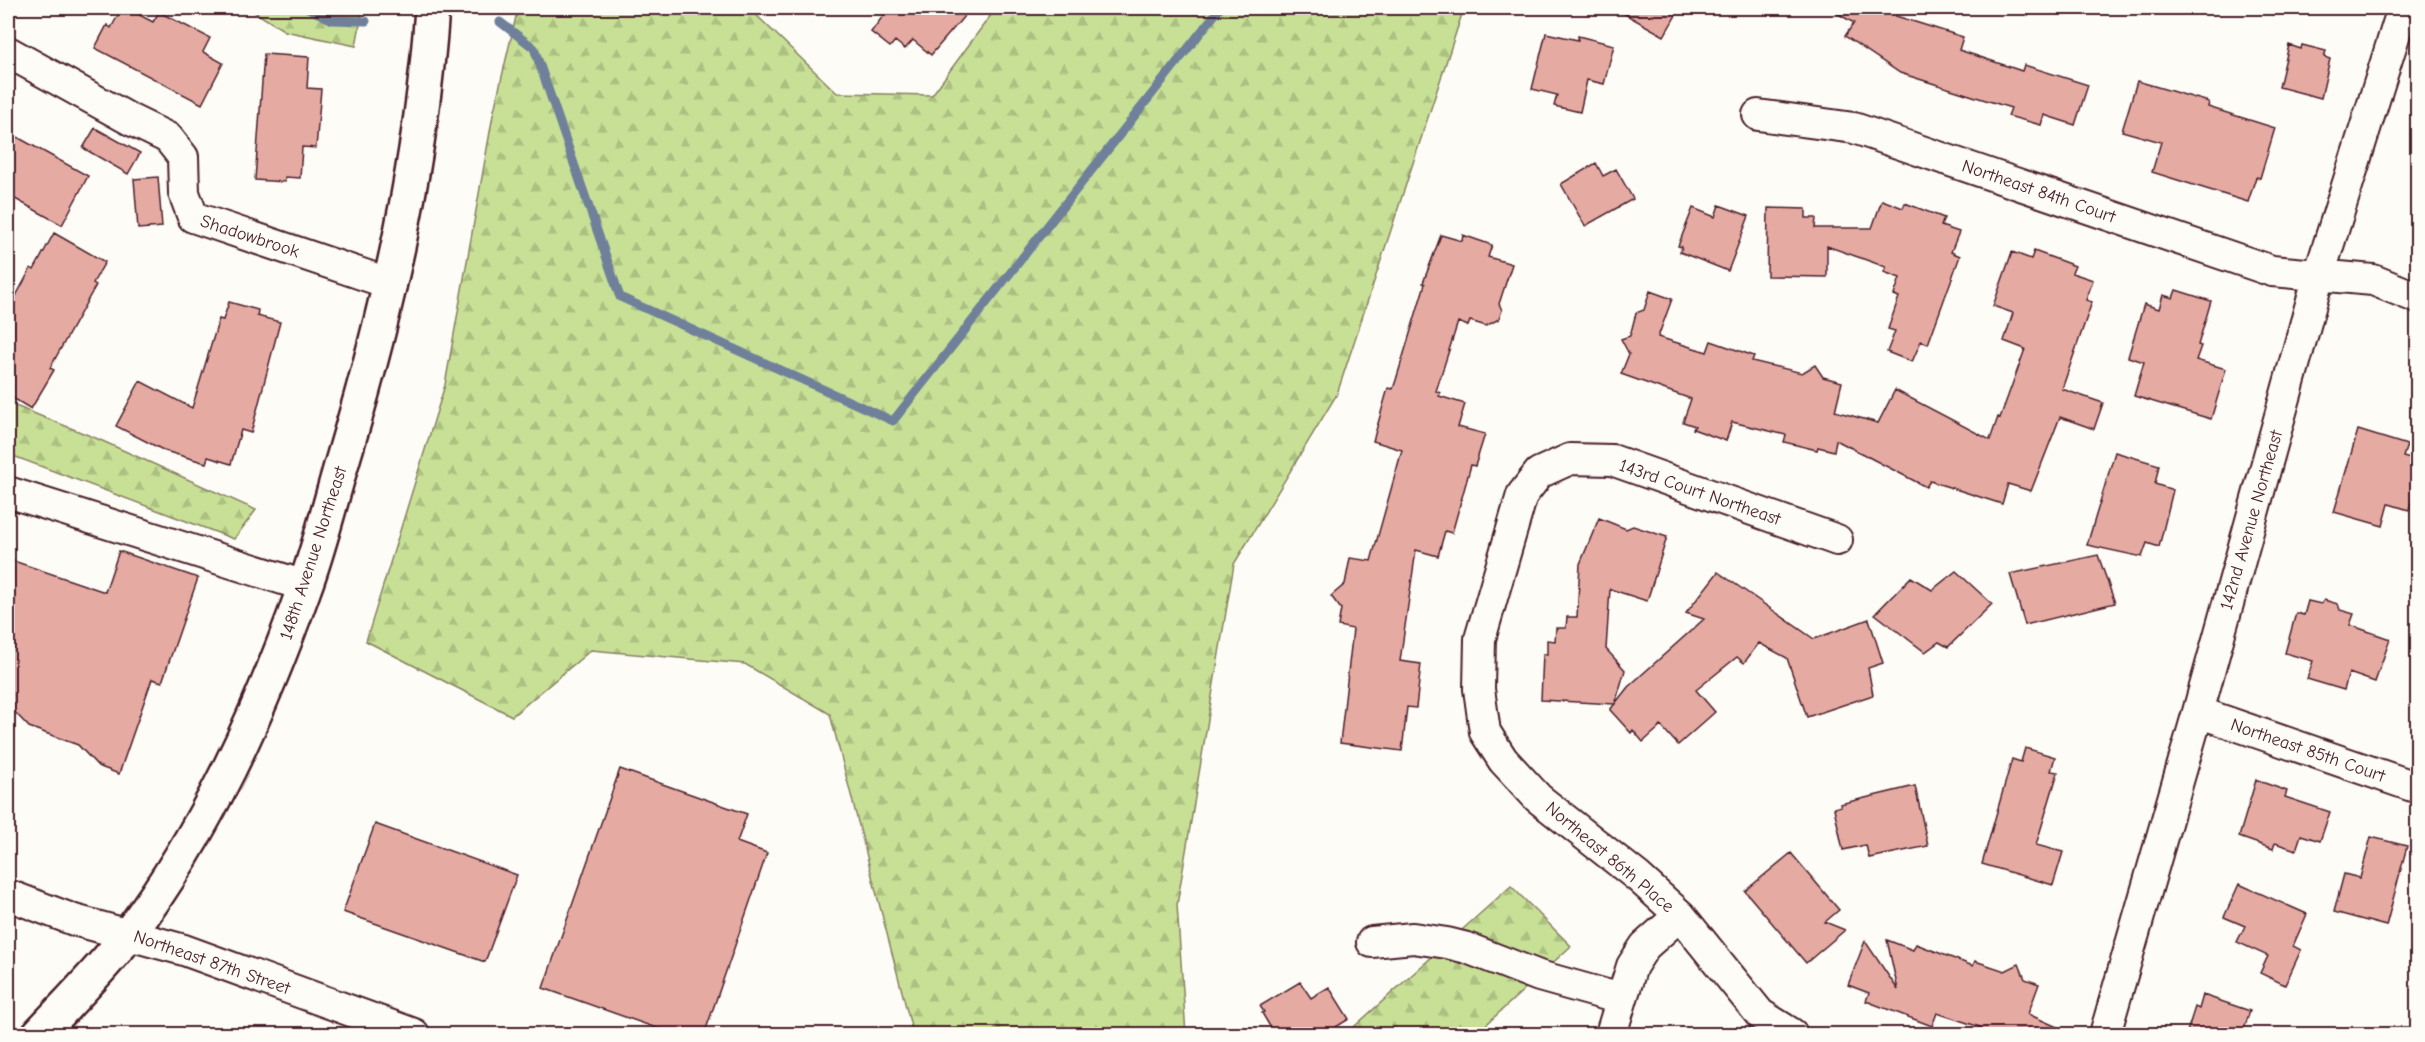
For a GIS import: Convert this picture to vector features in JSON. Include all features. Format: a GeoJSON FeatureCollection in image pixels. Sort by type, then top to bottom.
{"type":"FeatureCollection","features":[{"type":"Feature","properties":{"kind":"main road","name":"148th Avenue Northeast"},"geometry":{"type":"LineString","coordinates":[[39,1035],[129,934],[189,843],[224,782],[264,693],[305,586],[368,375],[391,284],[413,172],[432,8]]}},
{"type":"Feature","properties":{"kind":"street","name":"142nd Avenue Northeast"},"geometry":{"type":"LineString","coordinates":[[2105,1035],[2198,712],[2319,275],[2403,8]]}},
{"type":"Feature","properties":{"kind":"street","name":"Shadowbrook"},"geometry":{"type":"LineString","coordinates":[[8,52],[168,138],[183,157],[184,193],[193,217],[391,284]]}},
{"type":"Feature","properties":{"kind":"street","name":"Northeast 84th Court"},"geometry":{"type":"LineString","coordinates":[[1758,115],[1854,128],[2272,271],[2373,280],[2418,298]]}},
{"type":"Feature","properties":{"kind":"street","name":"143rd Court Northeast"},"geometry":{"type":"LineString","coordinates":[[1479,690],[1480,639],[1522,495],[1539,473],[1570,459],[1612,460],[1837,540]]}},
{"type":"Feature","properties":{"kind":"street"},"geometry":{"type":"LineString","coordinates":[[8,492],[305,586]]}},
{"type":"Feature","properties":{"kind":"street","name":"Northeast 86th Place"},"geometry":{"type":"LineString","coordinates":[[1479,690],[1485,732],[1503,760],[1538,798],[1638,877],[1680,915],[1760,1014],[1792,1035]]}},
{"type":"Feature","properties":{"kind":"street","name":"Northeast 85th Court"},"geometry":{"type":"LineString","coordinates":[[2198,712],[2418,788]]}},
{"type":"Feature","properties":{"kind":"street","name":"Northeast 87th Street"},"geometry":{"type":"LineString","coordinates":[[8,895],[75,920],[184,950],[414,1035]]}},
{"type":"Feature","properties":{"kind":"street"},"geometry":{"type":"LineString","coordinates":[[1611,1035],[1632,966],[1645,946],[1680,915]]}},
{"type":"Feature","properties":{"kind":"street"},"geometry":{"type":"LineString","coordinates":[[1372,942],[1413,938],[1447,943],[1467,948],[1539,976],[1621,999]]}},
{"type":"Feature","properties":{"kind":"green space"},"geometry":{"type":"Polygon","coordinates":[[[248,8],[363,8],[356,46],[285,31],[248,8]]]}},
{"type":"Feature","properties":{"kind":"green space"},"geometry":{"type":"Polygon","coordinates":[[[518,8],[749,8],[837,93],[932,95],[996,8],[1464,8],[1337,394],[1234,564],[1177,905],[1186,1034],[913,1034],[830,714],[745,664],[591,650],[512,716],[366,641],[445,385],[493,115],[518,8]]]}},
{"type":"Feature","properties":{"kind":"green space"},"geometry":{"type":"Polygon","coordinates":[[[8,403],[98,439],[256,510],[234,539],[8,454],[8,403]]]}},
{"type":"Feature","properties":{"kind":"green space"},"geometry":{"type":"Polygon","coordinates":[[[1511,886],[1571,946],[1476,1034],[1346,1034],[1511,886]]]}},
{"type":"Feature","properties":{"kind":"building"},"geometry":{"type":"Polygon","coordinates":[[[122,8],[153,22],[159,12],[210,38],[203,52],[223,63],[202,104],[95,48],[107,25],[111,28],[122,8]]]}},
{"type":"Feature","properties":{"kind":"building"},"geometry":{"type":"Polygon","coordinates":[[[889,8],[971,8],[931,55],[913,40],[905,49],[895,41],[890,47],[871,32],[889,8]]]}},
{"type":"Feature","properties":{"kind":"building"},"geometry":{"type":"Polygon","coordinates":[[[1614,8],[1680,8],[1664,36],[1614,8]]]}},
{"type":"Feature","properties":{"kind":"building"},"geometry":{"type":"Polygon","coordinates":[[[1828,8],[1901,8],[1896,16],[1963,37],[1959,50],[2022,71],[2024,65],[2088,85],[2075,125],[2044,115],[2041,125],[2008,116],[2011,108],[1900,73],[1845,36],[1854,23],[1828,8]]]}},
{"type":"Feature","properties":{"kind":"building"},"geometry":{"type":"Polygon","coordinates":[[[1546,33],[1578,40],[1578,36],[1614,45],[1604,84],[1587,80],[1580,112],[1554,106],[1557,95],[1532,89],[1546,33]]]}},
{"type":"Feature","properties":{"kind":"building"},"geometry":{"type":"Polygon","coordinates":[[[2289,45],[2301,49],[2302,45],[2326,51],[2324,57],[2330,59],[2321,98],[2279,87],[2289,45]]]}},
{"type":"Feature","properties":{"kind":"building"},"geometry":{"type":"Polygon","coordinates":[[[264,54],[309,57],[307,88],[321,89],[316,148],[302,147],[300,178],[285,177],[285,182],[255,180],[264,54]]]}},
{"type":"Feature","properties":{"kind":"building"},"geometry":{"type":"Polygon","coordinates":[[[2137,81],[2209,102],[2208,107],[2275,128],[2260,178],[2256,177],[2248,202],[2152,172],[2161,142],[2122,131],[2137,81]]]}},
{"type":"Feature","properties":{"kind":"building"},"geometry":{"type":"Polygon","coordinates":[[[95,128],[140,153],[128,174],[83,148],[95,128]]]}},
{"type":"Feature","properties":{"kind":"building"},"geometry":{"type":"Polygon","coordinates":[[[8,132],[88,176],[62,225],[8,195],[8,132]]]}},
{"type":"Feature","properties":{"kind":"building"},"geometry":{"type":"Polygon","coordinates":[[[1596,163],[1603,176],[1616,169],[1633,199],[1585,226],[1561,184],[1596,163]]]}},
{"type":"Feature","properties":{"kind":"building"},"geometry":{"type":"Polygon","coordinates":[[[158,177],[162,227],[138,229],[134,179],[158,177]]]}},
{"type":"Feature","properties":{"kind":"building"},"geometry":{"type":"Polygon","coordinates":[[[1882,200],[1903,208],[1905,203],[1944,218],[1941,226],[1959,232],[1951,252],[1960,256],[1928,344],[1921,341],[1912,362],[1887,352],[1895,331],[1888,329],[1899,297],[1894,295],[1900,278],[1884,272],[1886,267],[1827,246],[1827,277],[1767,276],[1768,208],[1806,209],[1806,218],[1816,218],[1815,228],[1872,228],[1882,200]]]}},
{"type":"Feature","properties":{"kind":"building"},"geometry":{"type":"Polygon","coordinates":[[[1719,205],[1749,216],[1728,271],[1680,252],[1682,247],[1678,246],[1693,208],[1715,217],[1719,205]]]}},
{"type":"Feature","properties":{"kind":"building"},"geometry":{"type":"Polygon","coordinates":[[[54,233],[105,262],[93,283],[96,285],[50,368],[54,370],[31,409],[8,395],[8,311],[31,268],[34,270],[54,233]]]}},
{"type":"Feature","properties":{"kind":"building"},"geometry":{"type":"Polygon","coordinates":[[[1441,235],[1462,241],[1463,235],[1492,245],[1488,257],[1512,264],[1499,304],[1502,310],[1499,319],[1486,326],[1470,321],[1468,326],[1458,322],[1436,391],[1440,393],[1439,396],[1465,404],[1458,427],[1485,434],[1475,466],[1471,465],[1452,533],[1445,531],[1438,556],[1416,550],[1400,661],[1421,664],[1416,708],[1407,707],[1402,751],[1340,743],[1353,629],[1338,626],[1341,609],[1331,596],[1345,584],[1350,558],[1371,561],[1402,450],[1373,441],[1388,388],[1393,389],[1396,380],[1425,284],[1423,283],[1441,235]]]}},
{"type":"Feature","properties":{"kind":"building"},"geometry":{"type":"Polygon","coordinates":[[[2034,251],[2075,266],[2072,273],[2093,280],[2086,300],[2092,302],[2062,389],[2103,403],[2094,429],[2060,417],[2031,491],[2008,484],[2002,504],[1930,481],[1926,487],[1836,440],[1834,451],[1818,447],[1817,450],[1784,442],[1786,435],[1732,422],[1726,441],[1693,429],[1695,426],[1683,422],[1691,399],[1621,374],[1629,354],[1621,339],[1630,336],[1636,313],[1644,310],[1650,291],[1672,299],[1658,337],[1707,352],[1711,341],[1754,356],[1752,361],[1802,373],[1815,365],[1823,377],[1842,382],[1835,411],[1878,423],[1895,390],[1990,440],[2025,349],[2004,341],[2013,313],[1993,306],[2012,252],[2031,259],[2034,251]]]}},
{"type":"Feature","properties":{"kind":"building"},"geometry":{"type":"Polygon","coordinates":[[[2176,290],[2211,301],[2196,360],[2226,369],[2211,419],[2134,396],[2144,362],[2128,357],[2144,304],[2159,309],[2163,295],[2173,298],[2176,290]]]}},
{"type":"Feature","properties":{"kind":"building"},"geometry":{"type":"Polygon","coordinates":[[[229,302],[258,310],[257,316],[280,322],[251,433],[241,430],[231,464],[208,457],[206,463],[165,451],[116,426],[140,381],[192,408],[219,319],[223,320],[229,302]]]}},
{"type":"Feature","properties":{"kind":"building"},"geometry":{"type":"Polygon","coordinates":[[[2358,430],[2407,445],[2403,457],[2418,461],[2418,497],[2413,496],[2409,510],[2389,504],[2383,526],[2334,512],[2358,430]]]}},
{"type":"Feature","properties":{"kind":"building"},"geometry":{"type":"Polygon","coordinates":[[[2115,452],[2159,465],[2155,484],[2173,490],[2159,547],[2147,543],[2142,557],[2087,545],[2115,452]]]}},
{"type":"Feature","properties":{"kind":"building"},"geometry":{"type":"Polygon","coordinates":[[[1599,518],[1626,529],[1633,526],[1667,537],[1647,601],[1610,589],[1606,649],[1625,670],[1615,704],[1541,700],[1543,654],[1547,654],[1547,640],[1555,641],[1556,628],[1566,628],[1567,617],[1577,617],[1580,564],[1599,518]]]}},
{"type":"Feature","properties":{"kind":"building"},"geometry":{"type":"Polygon","coordinates":[[[119,551],[198,578],[162,682],[152,679],[119,774],[98,766],[78,745],[29,727],[8,705],[8,559],[105,592],[119,551]]]}},
{"type":"Feature","properties":{"kind":"building"},"geometry":{"type":"Polygon","coordinates":[[[2098,555],[2115,603],[2025,625],[2010,574],[2098,555]]]}},
{"type":"Feature","properties":{"kind":"building"},"geometry":{"type":"Polygon","coordinates":[[[1956,571],[1992,604],[1948,647],[1939,642],[1925,652],[1875,614],[1911,577],[1932,590],[1956,571]]]}},
{"type":"Feature","properties":{"kind":"building"},"geometry":{"type":"Polygon","coordinates":[[[1718,572],[1814,639],[1869,619],[1883,663],[1868,668],[1873,695],[1807,717],[1787,658],[1759,643],[1744,663],[1737,657],[1696,690],[1715,712],[1678,745],[1661,726],[1643,742],[1633,730],[1631,733],[1610,710],[1628,687],[1704,619],[1686,613],[1718,572]]]}},
{"type":"Feature","properties":{"kind":"building"},"geometry":{"type":"Polygon","coordinates":[[[2324,600],[2338,604],[2340,610],[2354,614],[2350,625],[2390,639],[2375,682],[2349,673],[2344,690],[2307,679],[2313,661],[2285,653],[2296,613],[2304,615],[2308,601],[2321,604],[2324,600]]]}},
{"type":"Feature","properties":{"kind":"building"},"geometry":{"type":"Polygon","coordinates":[[[2025,748],[2055,757],[2051,771],[2058,772],[2036,845],[2063,852],[2053,885],[1982,864],[2012,759],[2021,762],[2025,748]]]}},
{"type":"Feature","properties":{"kind":"building"},"geometry":{"type":"Polygon","coordinates":[[[620,769],[747,814],[737,842],[767,853],[704,1035],[676,1035],[543,988],[620,769]]]}},
{"type":"Feature","properties":{"kind":"building"},"geometry":{"type":"Polygon","coordinates":[[[2256,780],[2287,791],[2285,797],[2330,812],[2320,841],[2301,835],[2296,850],[2275,843],[2273,849],[2239,837],[2256,780]]]}},
{"type":"Feature","properties":{"kind":"building"},"geometry":{"type":"Polygon","coordinates":[[[1915,786],[1928,846],[1869,858],[1866,845],[1843,850],[1834,808],[1841,806],[1840,804],[1915,786]]]}},
{"type":"Feature","properties":{"kind":"building"},"geometry":{"type":"Polygon","coordinates":[[[375,824],[517,875],[485,962],[343,912],[375,824]]]}},
{"type":"Feature","properties":{"kind":"building"},"geometry":{"type":"Polygon","coordinates":[[[2371,837],[2407,846],[2386,926],[2334,912],[2344,874],[2360,878],[2371,837]]]}},
{"type":"Feature","properties":{"kind":"building"},"geometry":{"type":"Polygon","coordinates":[[[1791,853],[1839,910],[1825,922],[1845,930],[1806,963],[1745,891],[1791,853]]]}},
{"type":"Feature","properties":{"kind":"building"},"geometry":{"type":"Polygon","coordinates":[[[2239,884],[2307,914],[2293,946],[2301,950],[2285,985],[2260,973],[2268,956],[2237,942],[2245,926],[2224,917],[2239,884]]]}},
{"type":"Feature","properties":{"kind":"building"},"geometry":{"type":"Polygon","coordinates":[[[1887,940],[1913,950],[1916,944],[1973,966],[1975,961],[2005,971],[2019,964],[2025,979],[2039,984],[2028,1014],[2075,1035],[1977,1035],[1980,1027],[1937,1013],[1932,1026],[1866,1001],[1869,993],[1848,985],[1865,941],[1898,990],[1887,940]]]}},
{"type":"Feature","properties":{"kind":"building"},"geometry":{"type":"Polygon","coordinates":[[[1300,982],[1311,998],[1329,987],[1349,1019],[1323,1035],[1275,1035],[1260,1006],[1300,982]]]}},
{"type":"Feature","properties":{"kind":"building"},"geometry":{"type":"Polygon","coordinates":[[[2203,995],[2250,1011],[2242,1035],[2186,1035],[2195,1007],[2199,1009],[2203,995]]]}},
{"type":"Feature","properties":{"kind":"waterway"},"geometry":{"type":"LineString","coordinates":[[308,8],[332,20],[366,21]]}},
{"type":"Feature","properties":{"kind":"waterway"},"geometry":{"type":"LineString","coordinates":[[500,22],[534,48],[620,297],[893,421],[1220,8]]}}]}
